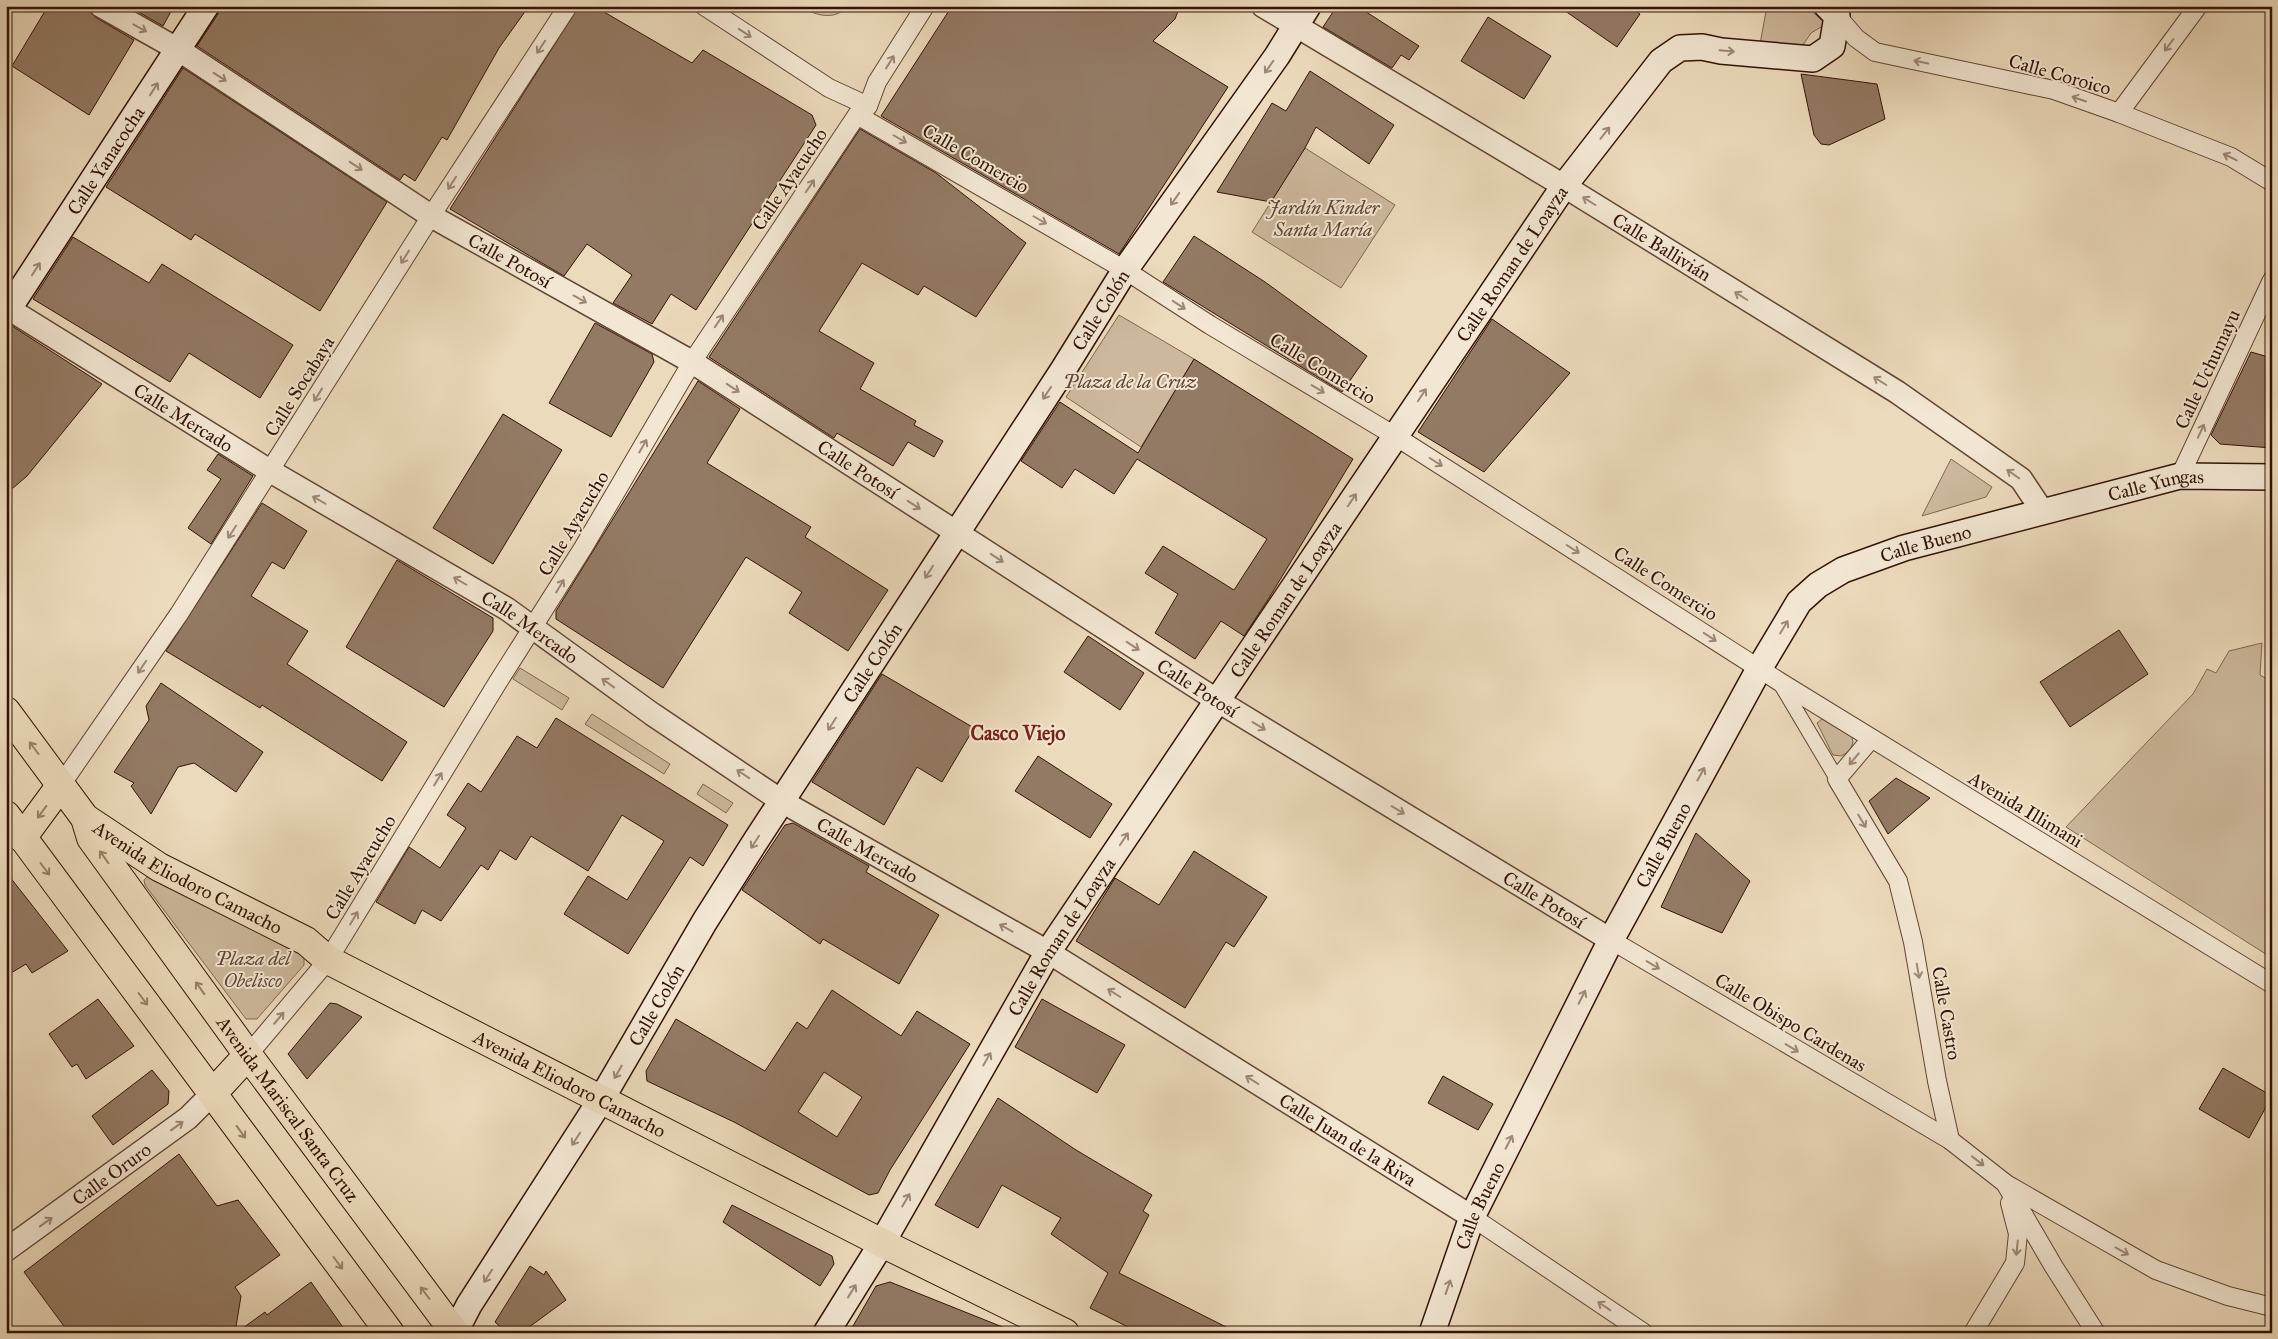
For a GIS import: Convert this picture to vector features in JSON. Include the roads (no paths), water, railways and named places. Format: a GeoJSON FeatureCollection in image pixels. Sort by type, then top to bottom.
{"type":"FeatureCollection","features":[{"type":"Feature","properties":{"kind":"main road","name":"Calle Yanacocha"},"geometry":{"type":"LineString","coordinates":[[7,310],[179,50],[206,6]]}},
{"type":"Feature","properties":{"kind":"main road","name":"Calle Roman de Loayza"},"geometry":{"type":"LineString","coordinates":[[826,1333],[882,1242],[1048,952],[1564,186],[1661,61],[1680,48],[1702,47],[1721,51],[1813,59],[1832,46],[1832,11]]}},
{"type":"Feature","properties":{"kind":"main road","name":"Calle Colón"},"geometry":{"type":"LineString","coordinates":[[455,1332],[469,1305],[602,1098],[705,921],[956,531],[1063,370],[1125,270],[1277,56],[1302,16]]}},
{"type":"Feature","properties":{"kind":"main road","name":"Calle Yungas"},"geometry":{"type":"LineString","coordinates":[[2043,512],[2180,476],[2272,477]]}},
{"type":"Feature","properties":{"kind":"main road","name":"Calle Bueno"},"geometry":{"type":"LineString","coordinates":[[1432,1333],[1472,1216],[1611,940],[1759,669],[1799,602],[1818,585],[1843,570],[1904,548],[2043,512]]}},
{"type":"Feature","properties":{"kind":"main road","name":"Avenida Mariscal Santa Cruz"},"geometry":{"type":"LineString","coordinates":[[6,711],[85,818],[91,838],[248,1055],[455,1332]]}},
{"type":"Feature","properties":{"kind":"main road"},"geometry":{"type":"LineString","coordinates":[[22,838],[61,785]]}},
{"type":"Feature","properties":{"kind":"main road"},"geometry":{"type":"LineString","coordinates":[[6,815],[390,1333]]}},
{"type":"Feature","properties":{"kind":"main road","name":"Avenida Eliodoro Camacho"},"geometry":{"type":"LineString","coordinates":[[85,818],[159,867],[306,941],[328,960],[1064,1333]]}},
{"type":"Feature","properties":{"kind":"main road"},"geometry":{"type":"LineString","coordinates":[[212,1094],[248,1055]]}},
{"type":"Feature","properties":{"kind":"street","name":"Calle Potosí"},"geometry":{"type":"LineString","coordinates":[[100,6],[179,50],[431,216],[692,362],[1218,701],[1611,940]]}},
{"type":"Feature","properties":{"kind":"street","name":"Calle Socabaya"},"geometry":{"type":"LineString","coordinates":[[61,785],[179,614],[431,216],[568,6]]}},
{"type":"Feature","properties":{"kind":"street","name":"Calle Comercio"},"geometry":{"type":"LineString","coordinates":[[704,6],[863,110],[1125,270],[1210,325],[1395,436],[1759,669]]}},
{"type":"Feature","properties":{"kind":"street","name":"Calle Ayacucho"},"geometry":{"type":"LineString","coordinates":[[248,1055],[328,960],[616,493],[692,362],[863,110],[877,82],[925,6]]}},
{"type":"Feature","properties":{"kind":"street","name":"Calle Ballivián"},"geometry":{"type":"LineString","coordinates":[[1263,6],[1302,16],[1564,186],[1896,392],[2021,479],[2043,512]]}},
{"type":"Feature","properties":{"kind":"street"},"geometry":{"type":"LineString","coordinates":[[2119,113],[2198,6]]}},
{"type":"Feature","properties":{"kind":"street","name":"Calle Coroico"},"geometry":{"type":"LineString","coordinates":[[1832,11],[1856,38],[1875,52],[2054,90],[2231,156],[2272,182]]}},
{"type":"Feature","properties":{"kind":"street","name":"Calle Uchumayu"},"geometry":{"type":"LineString","coordinates":[[2180,476],[2272,280]]}},
{"type":"Feature","properties":{"kind":"street","name":"Calle Mercado"},"geometry":{"type":"LineString","coordinates":[[7,310],[270,471],[507,608],[652,714],[782,802],[1048,952]]}},
{"type":"Feature","properties":{"kind":"street","name":"Avenida Illimani"},"geometry":{"type":"LineString","coordinates":[[1759,669],[2272,984]]}},
{"type":"Feature","properties":{"kind":"street","name":"Calle Castro"},"geometry":{"type":"LineString","coordinates":[[1780,682],[1898,881],[1913,942],[1937,1081],[1950,1140]]}},
{"type":"Feature","properties":{"kind":"street"},"geometry":{"type":"LineString","coordinates":[[1837,779],[1871,739]]}},
{"type":"Feature","properties":{"kind":"street","name":"Calle Obispo Cardenas"},"geometry":{"type":"LineString","coordinates":[[1611,940],[1950,1140]]}},
{"type":"Feature","properties":{"kind":"street","name":"Calle Juan de la Riva"},"geometry":{"type":"LineString","coordinates":[[1048,952],[1472,1216],[1644,1333]]}},
{"type":"Feature","properties":{"kind":"street","name":"Calle Oruro"},"geometry":{"type":"LineString","coordinates":[[6,1250],[188,1118],[212,1094]]}},
{"type":"Feature","properties":{"kind":"street"},"geometry":{"type":"LineString","coordinates":[[1950,1140],[2006,1184],[2156,1270],[2228,1296],[2272,1307]]}},
{"type":"Feature","properties":{"kind":"street"},"geometry":{"type":"LineString","coordinates":[[1972,1333],[2015,1263],[2018,1234],[2006,1184]]}},
{"type":"Feature","properties":{"kind":"street"},"geometry":{"type":"LineString","coordinates":[[2006,1184],[2054,1267],[2096,1333]]}},
{"type":"Feature","properties":{"kind":"district","name":"Casco Viejo"},"geometry":{"type":"Point","coordinates":[1018,733]}},
{"type":"Feature","properties":{"kind":"park label","name":"Jardín Kinder Santa María"},"geometry":{"type":"Point","coordinates":[1323,218]}},
{"type":"Feature","properties":{"kind":"park label","name":"Plaza de la Cruz"},"geometry":{"type":"Point","coordinates":[1130,381]}},
{"type":"Feature","properties":{"kind":"park label","name":"Plaza del Obelisco"},"geometry":{"type":"Point","coordinates":[253,969]}}]}
